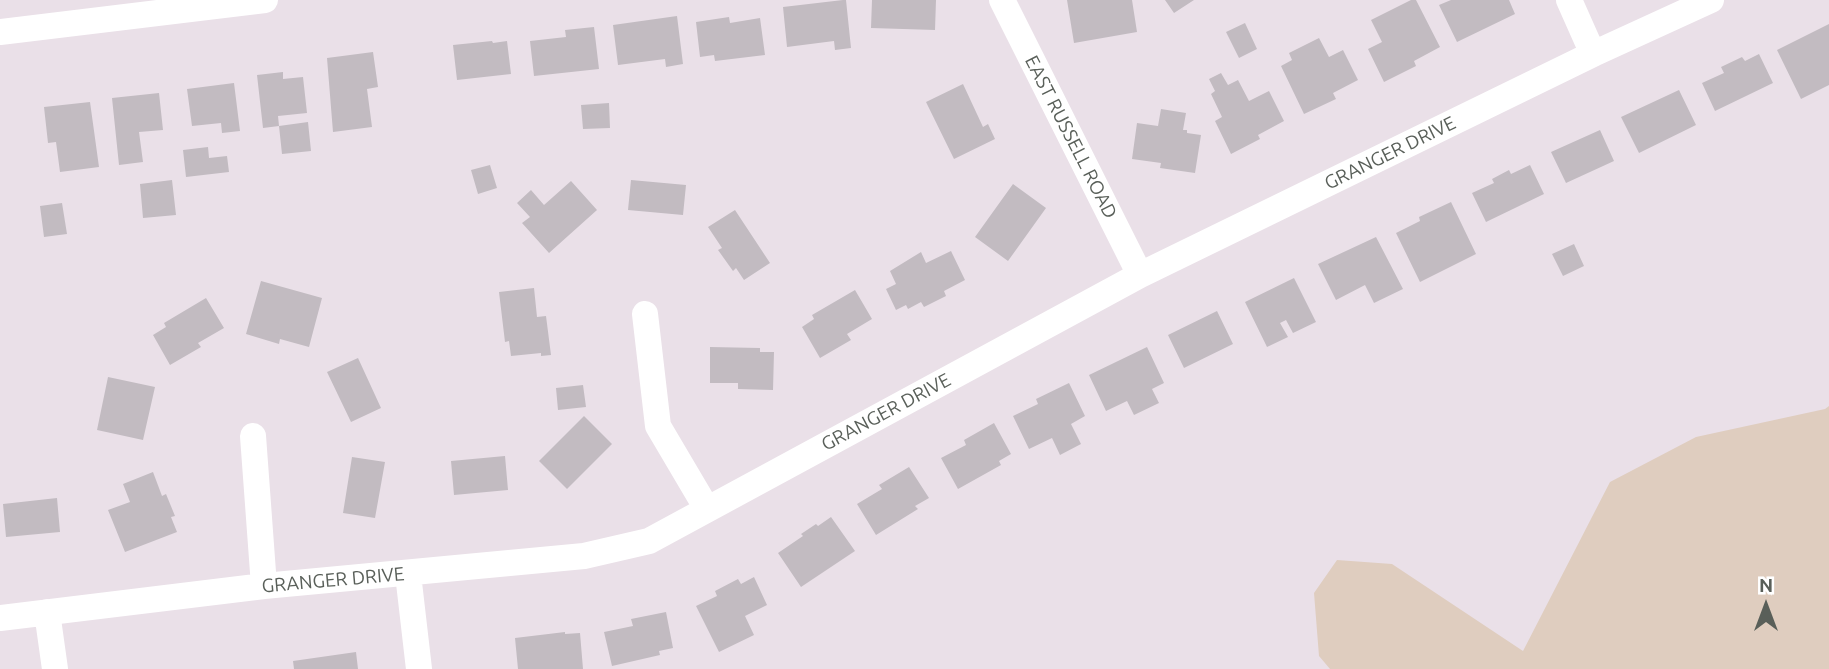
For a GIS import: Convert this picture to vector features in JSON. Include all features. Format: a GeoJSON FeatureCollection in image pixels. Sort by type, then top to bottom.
{"type":"FeatureCollection","features":[{"type":"Feature","properties":{"kind":"street"},"geometry":{"type":"LineString","coordinates":[[0,32],[265,0]]}},
{"type":"Feature","properties":{"kind":"street","name":"EAST RUSSELL ROAD"},"geometry":{"type":"LineString","coordinates":[[1002,0],[1140,275]]}},
{"type":"Feature","properties":{"kind":"street"},"geometry":{"type":"LineString","coordinates":[[1569,0],[1593,54]]}},
{"type":"Feature","properties":{"kind":"street","name":"GRANGER DRIVE"},"geometry":{"type":"LineString","coordinates":[[0,618],[264,586],[584,556],[649,541],[1140,275],[1593,54],[1712,0]]}},
{"type":"Feature","properties":{"kind":"street"},"geometry":{"type":"LineString","coordinates":[[645,314],[658,426],[707,509]]}},
{"type":"Feature","properties":{"kind":"street"},"geometry":{"type":"LineString","coordinates":[[253,436],[264,586]]}},
{"type":"Feature","properties":{"kind":"street"},"geometry":{"type":"LineString","coordinates":[[408,573],[419,669]]}},
{"type":"Feature","properties":{"kind":"street"},"geometry":{"type":"LineString","coordinates":[[47,612],[55,669]]}},
{"type":"Feature","properties":{"kind":"shaded area"},"geometry":{"type":"Polygon","coordinates":[[[1829,406],[1829,669],[1330,669],[1319,656],[1314,593],[1337,560],[1392,564],[1523,651],[1610,482],[1696,437],[1829,406]]]}},
{"type":"Feature","properties":{"kind":"building"},"geometry":{"type":"Polygon","coordinates":[[[846,0],[851,48],[835,50],[834,41],[787,47],[783,7],[846,0]]]}},
{"type":"Feature","properties":{"kind":"building"},"geometry":{"type":"Polygon","coordinates":[[[872,0],[936,0],[935,30],[871,28],[872,0]]]}},
{"type":"Feature","properties":{"kind":"building"},"geometry":{"type":"Polygon","coordinates":[[[1067,0],[1132,0],[1137,32],[1074,43],[1067,0]]]}},
{"type":"Feature","properties":{"kind":"building"},"geometry":{"type":"Polygon","coordinates":[[[1165,0],[1194,0],[1174,13],[1165,0]]]}},
{"type":"Feature","properties":{"kind":"building"},"geometry":{"type":"Polygon","coordinates":[[[1416,0],[1440,47],[1414,61],[1416,66],[1384,82],[1368,49],[1382,42],[1371,20],[1416,0]]]}},
{"type":"Feature","properties":{"kind":"building"},"geometry":{"type":"Polygon","coordinates":[[[1451,0],[1509,0],[1515,14],[1457,42],[1439,5],[1451,0]]]}},
{"type":"Feature","properties":{"kind":"building"},"geometry":{"type":"Polygon","coordinates":[[[677,16],[683,64],[666,67],[665,59],[618,65],[613,25],[677,16]]]}},
{"type":"Feature","properties":{"kind":"building"},"geometry":{"type":"Polygon","coordinates":[[[729,17],[730,23],[760,18],[765,55],[715,61],[714,55],[700,57],[696,22],[729,17]]]}},
{"type":"Feature","properties":{"kind":"building"},"geometry":{"type":"Polygon","coordinates":[[[1245,23],[1257,49],[1239,58],[1226,32],[1245,23]]]}},
{"type":"Feature","properties":{"kind":"building"},"geometry":{"type":"Polygon","coordinates":[[[1829,24],[1829,85],[1801,99],[1777,50],[1829,24]]]}},
{"type":"Feature","properties":{"kind":"building"},"geometry":{"type":"Polygon","coordinates":[[[594,27],[599,69],[534,76],[530,41],[566,37],[565,30],[594,27]]]}},
{"type":"Feature","properties":{"kind":"building"},"geometry":{"type":"Polygon","coordinates":[[[1319,38],[1329,57],[1343,50],[1358,80],[1333,93],[1336,99],[1304,114],[1281,66],[1292,60],[1289,53],[1319,38]]]}},
{"type":"Feature","properties":{"kind":"building"},"geometry":{"type":"Polygon","coordinates":[[[507,41],[511,74],[457,80],[453,45],[507,41]]]}},
{"type":"Feature","properties":{"kind":"building"},"geometry":{"type":"Polygon","coordinates":[[[373,52],[378,87],[367,89],[372,127],[333,132],[327,58],[373,52]]]}},
{"type":"Feature","properties":{"kind":"building"},"geometry":{"type":"Polygon","coordinates":[[[1759,54],[1773,83],[1715,111],[1702,83],[1724,73],[1721,67],[1742,57],[1745,61],[1759,54]]]}},
{"type":"Feature","properties":{"kind":"building"},"geometry":{"type":"Polygon","coordinates":[[[283,72],[283,79],[303,77],[307,113],[278,116],[279,126],[263,128],[257,75],[283,72]]]}},
{"type":"Feature","properties":{"kind":"building"},"geometry":{"type":"Polygon","coordinates":[[[1221,73],[1228,85],[1238,80],[1249,101],[1269,91],[1284,121],[1258,135],[1260,139],[1231,154],[1215,121],[1222,117],[1211,94],[1215,91],[1209,79],[1221,73]]]}},
{"type":"Feature","properties":{"kind":"building"},"geometry":{"type":"Polygon","coordinates":[[[234,83],[240,131],[222,133],[221,123],[192,126],[187,89],[234,83]]]}},
{"type":"Feature","properties":{"kind":"building"},"geometry":{"type":"Polygon","coordinates":[[[963,84],[983,127],[988,124],[995,139],[954,159],[926,102],[963,84]]]}},
{"type":"Feature","properties":{"kind":"building"},"geometry":{"type":"Polygon","coordinates":[[[1679,90],[1696,125],[1639,153],[1621,117],[1679,90]]]}},
{"type":"Feature","properties":{"kind":"building"},"geometry":{"type":"Polygon","coordinates":[[[159,93],[163,130],[139,132],[143,162],[119,165],[112,98],[159,93]]]}},
{"type":"Feature","properties":{"kind":"building"},"geometry":{"type":"Polygon","coordinates":[[[90,102],[99,167],[60,172],[56,142],[48,143],[44,107],[90,102]]]}},
{"type":"Feature","properties":{"kind":"building"},"geometry":{"type":"Polygon","coordinates":[[[609,103],[610,128],[583,129],[581,105],[609,103]]]}},
{"type":"Feature","properties":{"kind":"building"},"geometry":{"type":"Polygon","coordinates":[[[1161,109],[1186,113],[1183,130],[1201,135],[1195,173],[1160,168],[1161,163],[1132,159],[1137,123],[1158,126],[1161,109]]]}},
{"type":"Feature","properties":{"kind":"building"},"geometry":{"type":"Polygon","coordinates":[[[308,122],[311,151],[282,154],[279,126],[308,122]]]}},
{"type":"Feature","properties":{"kind":"building"},"geometry":{"type":"Polygon","coordinates":[[[1600,130],[1614,161],[1566,183],[1551,152],[1600,130]]]}},
{"type":"Feature","properties":{"kind":"building"},"geometry":{"type":"Polygon","coordinates":[[[208,147],[209,158],[227,156],[229,172],[186,177],[183,150],[208,147]]]}},
{"type":"Feature","properties":{"kind":"building"},"geometry":{"type":"Polygon","coordinates":[[[490,165],[497,188],[478,194],[471,170],[490,165]]]}},
{"type":"Feature","properties":{"kind":"building"},"geometry":{"type":"Polygon","coordinates":[[[1530,165],[1544,194],[1486,222],[1472,193],[1494,183],[1492,179],[1509,170],[1511,174],[1530,165]]]}},
{"type":"Feature","properties":{"kind":"building"},"geometry":{"type":"Polygon","coordinates":[[[172,180],[176,215],[143,218],[140,184],[172,180]]]}},
{"type":"Feature","properties":{"kind":"building"},"geometry":{"type":"Polygon","coordinates":[[[631,180],[686,185],[683,215],[628,210],[631,180]]]}},
{"type":"Feature","properties":{"kind":"building"},"geometry":{"type":"Polygon","coordinates":[[[571,181],[597,210],[549,253],[522,223],[530,217],[517,203],[531,190],[544,205],[571,181]]]}},
{"type":"Feature","properties":{"kind":"building"},"geometry":{"type":"Polygon","coordinates":[[[1013,184],[1046,208],[1008,261],[975,237],[1013,184]]]}},
{"type":"Feature","properties":{"kind":"building"},"geometry":{"type":"Polygon","coordinates":[[[1451,202],[1476,254],[1420,282],[1396,233],[1420,221],[1419,217],[1451,202]]]}},
{"type":"Feature","properties":{"kind":"building"},"geometry":{"type":"Polygon","coordinates":[[[62,203],[67,234],[44,237],[40,206],[62,203]]]}},
{"type":"Feature","properties":{"kind":"building"},"geometry":{"type":"Polygon","coordinates":[[[735,210],[770,263],[744,280],[736,268],[733,271],[718,250],[722,248],[708,227],[735,210]]]}},
{"type":"Feature","properties":{"kind":"building"},"geometry":{"type":"Polygon","coordinates":[[[1376,237],[1403,289],[1374,303],[1365,285],[1336,300],[1318,264],[1376,237]]]}},
{"type":"Feature","properties":{"kind":"building"},"geometry":{"type":"Polygon","coordinates":[[[1574,244],[1584,266],[1563,276],[1552,254],[1574,244]]]}},
{"type":"Feature","properties":{"kind":"building"},"geometry":{"type":"Polygon","coordinates":[[[951,251],[965,280],[944,291],[946,296],[924,307],[921,302],[908,309],[906,305],[896,310],[886,289],[896,284],[890,271],[921,252],[926,263],[951,251]]]}},
{"type":"Feature","properties":{"kind":"building"},"geometry":{"type":"Polygon","coordinates":[[[1294,278],[1316,322],[1293,333],[1286,320],[1280,323],[1288,337],[1267,347],[1245,302],[1294,278]]]}},
{"type":"Feature","properties":{"kind":"building"},"geometry":{"type":"Polygon","coordinates":[[[261,281],[322,298],[309,347],[280,339],[279,344],[246,334],[261,281]]]}},
{"type":"Feature","properties":{"kind":"building"},"geometry":{"type":"Polygon","coordinates":[[[534,288],[537,317],[546,316],[551,355],[541,356],[541,353],[511,356],[509,341],[505,342],[499,292],[534,288]]]}},
{"type":"Feature","properties":{"kind":"building"},"geometry":{"type":"Polygon","coordinates":[[[855,290],[872,319],[847,334],[851,340],[820,358],[802,327],[814,319],[812,315],[855,290]]]}},
{"type":"Feature","properties":{"kind":"building"},"geometry":{"type":"Polygon","coordinates":[[[206,298],[224,328],[198,343],[201,347],[170,365],[153,335],[166,327],[164,323],[206,298]]]}},
{"type":"Feature","properties":{"kind":"building"},"geometry":{"type":"Polygon","coordinates":[[[1217,311],[1233,344],[1184,368],[1168,335],[1217,311]]]}},
{"type":"Feature","properties":{"kind":"building"},"geometry":{"type":"Polygon","coordinates":[[[710,347],[760,348],[760,352],[774,352],[773,390],[738,389],[738,383],[710,383],[710,347]]]}},
{"type":"Feature","properties":{"kind":"building"},"geometry":{"type":"Polygon","coordinates":[[[1147,347],[1164,383],[1152,389],[1159,403],[1134,415],[1127,401],[1106,411],[1089,375],[1147,347]]]}},
{"type":"Feature","properties":{"kind":"building"},"geometry":{"type":"Polygon","coordinates":[[[358,358],[381,408],[351,422],[327,372],[358,358]]]}},
{"type":"Feature","properties":{"kind":"building"},"geometry":{"type":"Polygon","coordinates":[[[108,377],[155,387],[143,440],[97,430],[108,377]]]}},
{"type":"Feature","properties":{"kind":"building"},"geometry":{"type":"Polygon","coordinates":[[[1069,383],[1085,416],[1071,424],[1081,444],[1060,455],[1052,438],[1029,449],[1013,416],[1038,404],[1036,399],[1069,383]]]}},
{"type":"Feature","properties":{"kind":"building"},"geometry":{"type":"Polygon","coordinates":[[[583,385],[586,407],[558,410],[556,388],[583,385]]]}},
{"type":"Feature","properties":{"kind":"building"},"geometry":{"type":"Polygon","coordinates":[[[584,416],[612,444],[567,489],[539,461],[584,416]]]}},
{"type":"Feature","properties":{"kind":"building"},"geometry":{"type":"Polygon","coordinates":[[[994,423],[1011,454],[999,461],[1001,465],[958,489],[941,458],[966,445],[964,440],[994,423]]]}},
{"type":"Feature","properties":{"kind":"building"},"geometry":{"type":"Polygon","coordinates":[[[505,456],[508,490],[454,495],[451,461],[505,456]]]}},
{"type":"Feature","properties":{"kind":"building"},"geometry":{"type":"Polygon","coordinates":[[[352,457],[385,462],[375,518],[343,513],[352,457]]]}},
{"type":"Feature","properties":{"kind":"building"},"geometry":{"type":"Polygon","coordinates":[[[909,467],[929,498],[915,506],[918,509],[876,535],[857,504],[882,489],[879,485],[909,467]]]}},
{"type":"Feature","properties":{"kind":"building"},"geometry":{"type":"Polygon","coordinates":[[[153,472],[162,496],[166,494],[175,516],[171,517],[177,532],[125,552],[108,510],[130,502],[123,484],[153,472]]]}},
{"type":"Feature","properties":{"kind":"building"},"geometry":{"type":"Polygon","coordinates":[[[57,498],[60,532],[6,537],[3,504],[57,498]]]}},
{"type":"Feature","properties":{"kind":"building"},"geometry":{"type":"Polygon","coordinates":[[[831,517],[855,551],[801,587],[778,553],[803,536],[801,534],[831,517]]]}},
{"type":"Feature","properties":{"kind":"building"},"geometry":{"type":"Polygon","coordinates":[[[754,577],[767,605],[745,616],[754,635],[719,652],[696,606],[717,596],[715,591],[738,579],[741,584],[754,577]]]}},
{"type":"Feature","properties":{"kind":"building"},"geometry":{"type":"Polygon","coordinates":[[[666,612],[673,648],[659,651],[660,655],[612,666],[604,632],[633,626],[631,619],[666,612]]]}},
{"type":"Feature","properties":{"kind":"building"},"geometry":{"type":"Polygon","coordinates":[[[565,632],[580,633],[583,669],[518,669],[515,638],[565,632]]]}},
{"type":"Feature","properties":{"kind":"building"},"geometry":{"type":"Polygon","coordinates":[[[356,652],[358,669],[294,669],[293,661],[356,652]]]}}]}
